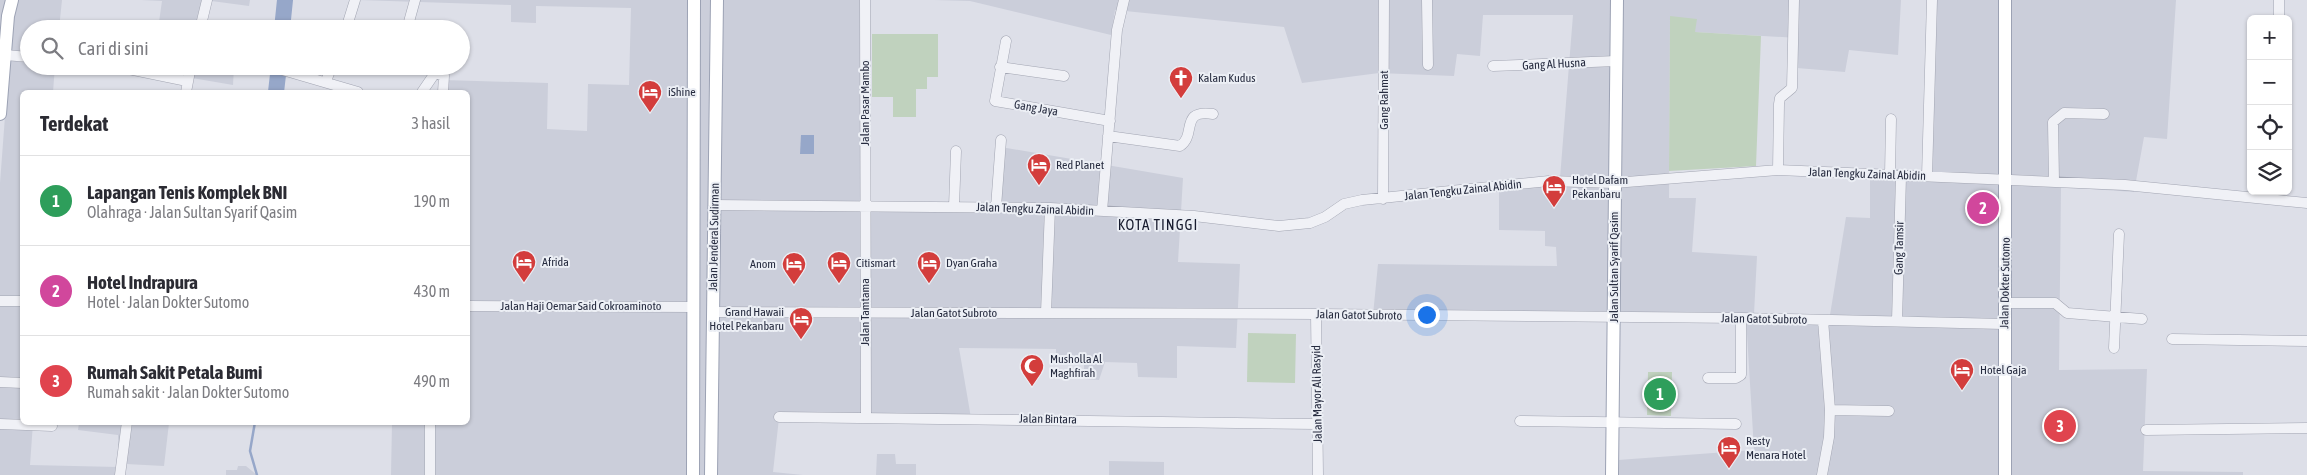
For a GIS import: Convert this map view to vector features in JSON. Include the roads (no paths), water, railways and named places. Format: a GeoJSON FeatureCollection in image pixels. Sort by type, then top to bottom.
{"type":"FeatureCollection","features":[{"type":"Feature","properties":{"kind":"main road"},"geometry":{"type":"LineString","coordinates":[[0,114],[5,55],[5,0]]}},
{"type":"Feature","properties":{"kind":"main road"},"geometry":{"type":"LineString","coordinates":[[5,24],[12,0]]}},
{"type":"Feature","properties":{"kind":"main road","name":"Jalan Jenderal Sudirman"},"geometry":{"type":"LineString","coordinates":[[693,475],[694,0]]}},
{"type":"Feature","properties":{"kind":"main road","name":"Jalan Jenderal Sudirman"},"geometry":{"type":"LineString","coordinates":[[712,475],[717,0]]}},
{"type":"Feature","properties":{"kind":"main road","name":"Jalan Sultan Syarif Qasim"},"geometry":{"type":"LineString","coordinates":[[1612,475],[1617,0]]}},
{"type":"Feature","properties":{"kind":"main road","name":"Jalan Dokter Sutomo"},"geometry":{"type":"LineString","coordinates":[[2005,0],[2005,475]]}},
{"type":"Feature","properties":{"kind":"street"},"geometry":{"type":"LineString","coordinates":[[202,20],[207,0]]}},
{"type":"Feature","properties":{"kind":"street"},"geometry":{"type":"LineString","coordinates":[[349,20],[356,0]]}},
{"type":"Feature","properties":{"kind":"street"},"geometry":{"type":"LineString","coordinates":[[409,20],[415,0]]}},
{"type":"Feature","properties":{"kind":"street","name":"Jalan Pasar Mambo"},"geometry":{"type":"LineString","coordinates":[[865,0],[865,205]]}},
{"type":"Feature","properties":{"kind":"street"},"geometry":{"type":"LineString","coordinates":[[1102,211],[1117,30],[1124,0]]}},
{"type":"Feature","properties":{"kind":"street","name":"Gang Rahmat"},"geometry":{"type":"LineString","coordinates":[[1383,199],[1384,0]]}},
{"type":"Feature","properties":{"kind":"street"},"geometry":{"type":"LineString","coordinates":[[1427,0],[1428,65]]}},
{"type":"Feature","properties":{"kind":"street"},"geometry":{"type":"LineString","coordinates":[[1778,170],[1780,98],[1792,88],[1794,0]]}},
{"type":"Feature","properties":{"kind":"street"},"geometry":{"type":"LineString","coordinates":[[1927,176],[1932,0]]}},
{"type":"Feature","properties":{"kind":"street"},"geometry":{"type":"LineString","coordinates":[[2278,15],[2279,0]]}},
{"type":"Feature","properties":{"kind":"street","name":"Gang Jaya"},"geometry":{"type":"LineString","coordinates":[[1006,41],[994,97],[997,102],[1110,121]]}},
{"type":"Feature","properties":{"kind":"street"},"geometry":{"type":"LineString","coordinates":[[5,55],[20,56]]}},
{"type":"Feature","properties":{"kind":"street","name":"Gang Al Husna"},"geometry":{"type":"LineString","coordinates":[[1493,66],[1616,61]]}},
{"type":"Feature","properties":{"kind":"street"},"geometry":{"type":"LineString","coordinates":[[1000,67],[1064,76]]}},
{"type":"Feature","properties":{"kind":"street"},"geometry":{"type":"LineString","coordinates":[[158,75],[187,81]]}},
{"type":"Feature","properties":{"kind":"street"},"geometry":{"type":"LineString","coordinates":[[186,90],[189,75]]}},
{"type":"Feature","properties":{"kind":"street"},"geometry":{"type":"LineString","coordinates":[[303,75],[326,81],[346,90]]}},
{"type":"Feature","properties":{"kind":"street"},"geometry":{"type":"LineString","coordinates":[[326,81],[328,75]]}},
{"type":"Feature","properties":{"kind":"street"},"geometry":{"type":"LineString","coordinates":[[423,90],[432,75]]}},
{"type":"Feature","properties":{"kind":"street"},"geometry":{"type":"LineString","coordinates":[[443,75],[444,90]]}},
{"type":"Feature","properties":{"kind":"street"},"geometry":{"type":"LineString","coordinates":[[2054,181],[2053,122],[2064,113],[2104,114]]}},
{"type":"Feature","properties":{"kind":"street"},"geometry":{"type":"LineString","coordinates":[[1108,136],[1180,146],[1185,141],[1192,119],[1197,114],[1213,114]]}},
{"type":"Feature","properties":{"kind":"street","name":"Gang Tamsir"},"geometry":{"type":"LineString","coordinates":[[1891,119],[1896,175],[1897,321]]}},
{"type":"Feature","properties":{"kind":"street"},"geometry":{"type":"LineString","coordinates":[[996,207],[1001,140]]}},
{"type":"Feature","properties":{"kind":"street"},"geometry":{"type":"LineString","coordinates":[[954,207],[956,151]]}},
{"type":"Feature","properties":{"kind":"street","name":"Jalan Tengku Zainal Abidin"},"geometry":{"type":"LineString","coordinates":[[714,205],[1050,208],[1194,216],[1279,226],[1296,226],[1325,216],[1350,202],[1549,181],[1614,182],[1778,170],[2054,181],[2247,193]]}},
{"type":"Feature","properties":{"kind":"street","name":"Jalan Tengku Zainal Abidin"},"geometry":{"type":"LineString","coordinates":[[2273,195],[2307,203]]}},
{"type":"Feature","properties":{"kind":"street","name":"Jalan Tamtama"},"geometry":{"type":"LineString","coordinates":[[865,205],[864,313],[866,418]]}},
{"type":"Feature","properties":{"kind":"street"},"geometry":{"type":"LineString","coordinates":[[1046,313],[1050,208]]}},
{"type":"Feature","properties":{"kind":"street"},"geometry":{"type":"LineString","coordinates":[[2114,348],[2119,234]]}},
{"type":"Feature","properties":{"kind":"street"},"geometry":{"type":"LineString","coordinates":[[0,301],[20,301]]}},
{"type":"Feature","properties":{"kind":"street"},"geometry":{"type":"LineString","coordinates":[[2005,303],[2055,303],[2067,313],[2142,319]]}},
{"type":"Feature","properties":{"kind":"street","name":"Jalan Haji Oemar Said Cokroaminoto"},"geometry":{"type":"LineString","coordinates":[[470,306],[694,307]]}},
{"type":"Feature","properties":{"kind":"street","name":"Jalan Gatot Subroto"},"geometry":{"type":"LineString","coordinates":[[713,312],[1316,314],[1741,318],[2004,324]]}},
{"type":"Feature","properties":{"kind":"street","name":"Jalan Mayor Ali Rasyid"},"geometry":{"type":"LineString","coordinates":[[1316,314],[1318,475]]}},
{"type":"Feature","properties":{"kind":"street"},"geometry":{"type":"LineString","coordinates":[[1708,378],[1736,378],[1741,375],[1741,318]]}},
{"type":"Feature","properties":{"kind":"street"},"geometry":{"type":"LineString","coordinates":[[1822,475],[1829,436],[1830,410],[1823,320]]}},
{"type":"Feature","properties":{"kind":"street"},"geometry":{"type":"LineString","coordinates":[[2172,339],[2307,341]]}},
{"type":"Feature","properties":{"kind":"street"},"geometry":{"type":"LineString","coordinates":[[0,382],[20,383]]}},
{"type":"Feature","properties":{"kind":"street"},"geometry":{"type":"LineString","coordinates":[[1830,410],[1889,411]]}},
{"type":"Feature","properties":{"kind":"street","name":"Jalan Bintara"},"geometry":{"type":"LineString","coordinates":[[779,417],[1317,424]]}},
{"type":"Feature","properties":{"kind":"street"},"geometry":{"type":"LineString","coordinates":[[1520,421],[1736,424]]}},
{"type":"Feature","properties":{"kind":"street"},"geometry":{"type":"LineString","coordinates":[[0,424],[20,425]]}},
{"type":"Feature","properties":{"kind":"street"},"geometry":{"type":"LineString","coordinates":[[26,425],[52,426]]}},
{"type":"Feature","properties":{"kind":"street"},"geometry":{"type":"LineString","coordinates":[[120,475],[127,425]]}},
{"type":"Feature","properties":{"kind":"street"},"geometry":{"type":"LineString","coordinates":[[430,425],[430,475]]}},
{"type":"Feature","properties":{"kind":"street"},"geometry":{"type":"LineString","coordinates":[[2146,430],[2307,428]]}},
{"type":"Feature","properties":{"kind":"water"},"geometry":{"type":"Polygon","coordinates":[[[801,135],[814,135],[814,154],[800,154],[801,135]]]}},
{"type":"Feature","properties":{"kind":"waterway"},"geometry":{"type":"LineString","coordinates":[[283,20],[285,0]]}},
{"type":"Feature","properties":{"kind":"waterway"},"geometry":{"type":"LineString","coordinates":[[276,90],[278,75]]}},
{"type":"Feature","properties":{"kind":"waterway"},"geometry":{"type":"LineString","coordinates":[[254,425],[250,451],[257,475]]}},
{"type":"Feature","properties":{"kind":"place","name":"Kalam Kudus"},"geometry":{"type":"Point","coordinates":[1181,99]}},
{"type":"Feature","properties":{"kind":"place","name":"iShine"},"geometry":{"type":"Point","coordinates":[650,113]}},
{"type":"Feature","properties":{"kind":"place","name":"Red Planet"},"geometry":{"type":"Point","coordinates":[1039,186]}},
{"type":"Feature","properties":{"kind":"place","name":"Hotel Dafam Pekanbaru"},"geometry":{"type":"Point","coordinates":[1554,208]}},
{"type":"Feature","properties":{"kind":"place","name":"Hotel Indrapura"},"geometry":{"type":"Point","coordinates":[1983,208]}},
{"type":"Feature","properties":{"kind":"place","name":"Afrida"},"geometry":{"type":"Point","coordinates":[524,283]}},
{"type":"Feature","properties":{"kind":"place","name":"Citismart"},"geometry":{"type":"Point","coordinates":[839,284]}},
{"type":"Feature","properties":{"kind":"place","name":"Dyan Graha"},"geometry":{"type":"Point","coordinates":[929,284]}},
{"type":"Feature","properties":{"kind":"place","name":"Anom"},"geometry":{"type":"Point","coordinates":[794,285]}},
{"type":"Feature","properties":{"kind":"place","name":"Grand Hawaii Hotel Pekanbaru"},"geometry":{"type":"Point","coordinates":[801,340]}},
{"type":"Feature","properties":{"kind":"place","name":"Musholla Al Maghfirah"},"geometry":{"type":"Point","coordinates":[1032,387]}},
{"type":"Feature","properties":{"kind":"place","name":"Hotel Gaja"},"geometry":{"type":"Point","coordinates":[1962,391]}},
{"type":"Feature","properties":{"kind":"place","name":"Lapangan Tenis Komplek BNI"},"geometry":{"type":"Point","coordinates":[1660,394]}},
{"type":"Feature","properties":{"kind":"place","name":"Rumah Sakit Petala Bumi"},"geometry":{"type":"Point","coordinates":[2060,426]}},
{"type":"Feature","properties":{"kind":"place","name":"Resty Menara Hotel"},"geometry":{"type":"Point","coordinates":[1729,469]}},
{"type":"Feature","properties":{"kind":"district","name":"KOTA TINGGI"},"geometry":{"type":"Point","coordinates":[1158,225]}}]}
